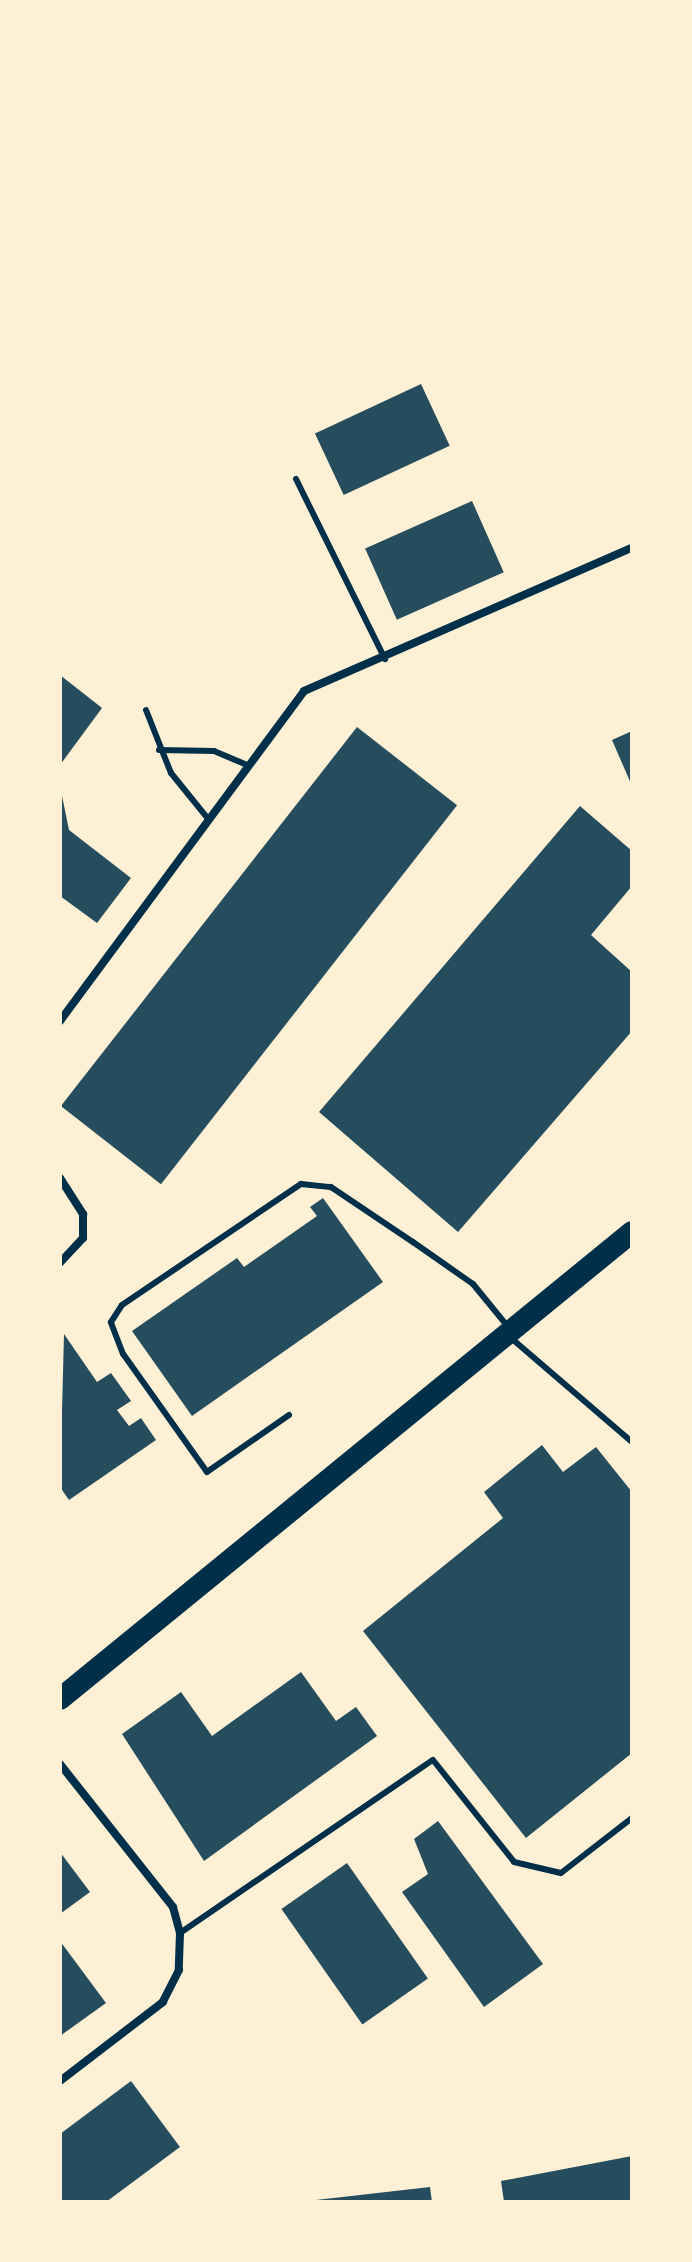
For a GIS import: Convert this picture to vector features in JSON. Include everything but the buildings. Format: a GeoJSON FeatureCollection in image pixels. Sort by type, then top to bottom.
{"type":"FeatureCollection","features":[{"type":"Feature","properties":{"kind":"highway"},"geometry":{"type":"LineString","coordinates":[[60,1699],[632,1232]]}},
{"type":"Feature","properties":{"kind":"street"},"geometry":{"type":"LineString","coordinates":[[60,1021],[304,691],[385,659],[632,548]]}},
{"type":"Feature","properties":{"kind":"street"},"geometry":{"type":"LineString","coordinates":[[60,1178],[83,1214],[83,1238],[60,1263]]}},
{"type":"Feature","properties":{"kind":"street"},"geometry":{"type":"LineString","coordinates":[[60,1764],[173,1907],[180,1933],[179,1970],[163,2002],[60,2081]]}},
{"type":"Feature","properties":{"kind":"lane"},"geometry":{"type":"LineString","coordinates":[[296,479],[385,659]]}},
{"type":"Feature","properties":{"kind":"lane"},"geometry":{"type":"LineString","coordinates":[[146,710],[159,750],[209,820]]}},
{"type":"Feature","properties":{"kind":"lane"},"geometry":{"type":"LineString","coordinates":[[159,750],[214,751],[249,766]]}},
{"type":"Feature","properties":{"kind":"lane"},"geometry":{"type":"LineString","coordinates":[[289,1415],[207,1472],[123,1354],[111,1322],[122,1305],[301,1184],[331,1187],[473,1284],[508,1331],[632,1442]]}},
{"type":"Feature","properties":{"kind":"lane"},"geometry":{"type":"LineString","coordinates":[[180,1933],[433,1760],[514,1862],[561,1873],[632,1818]]}}]}
